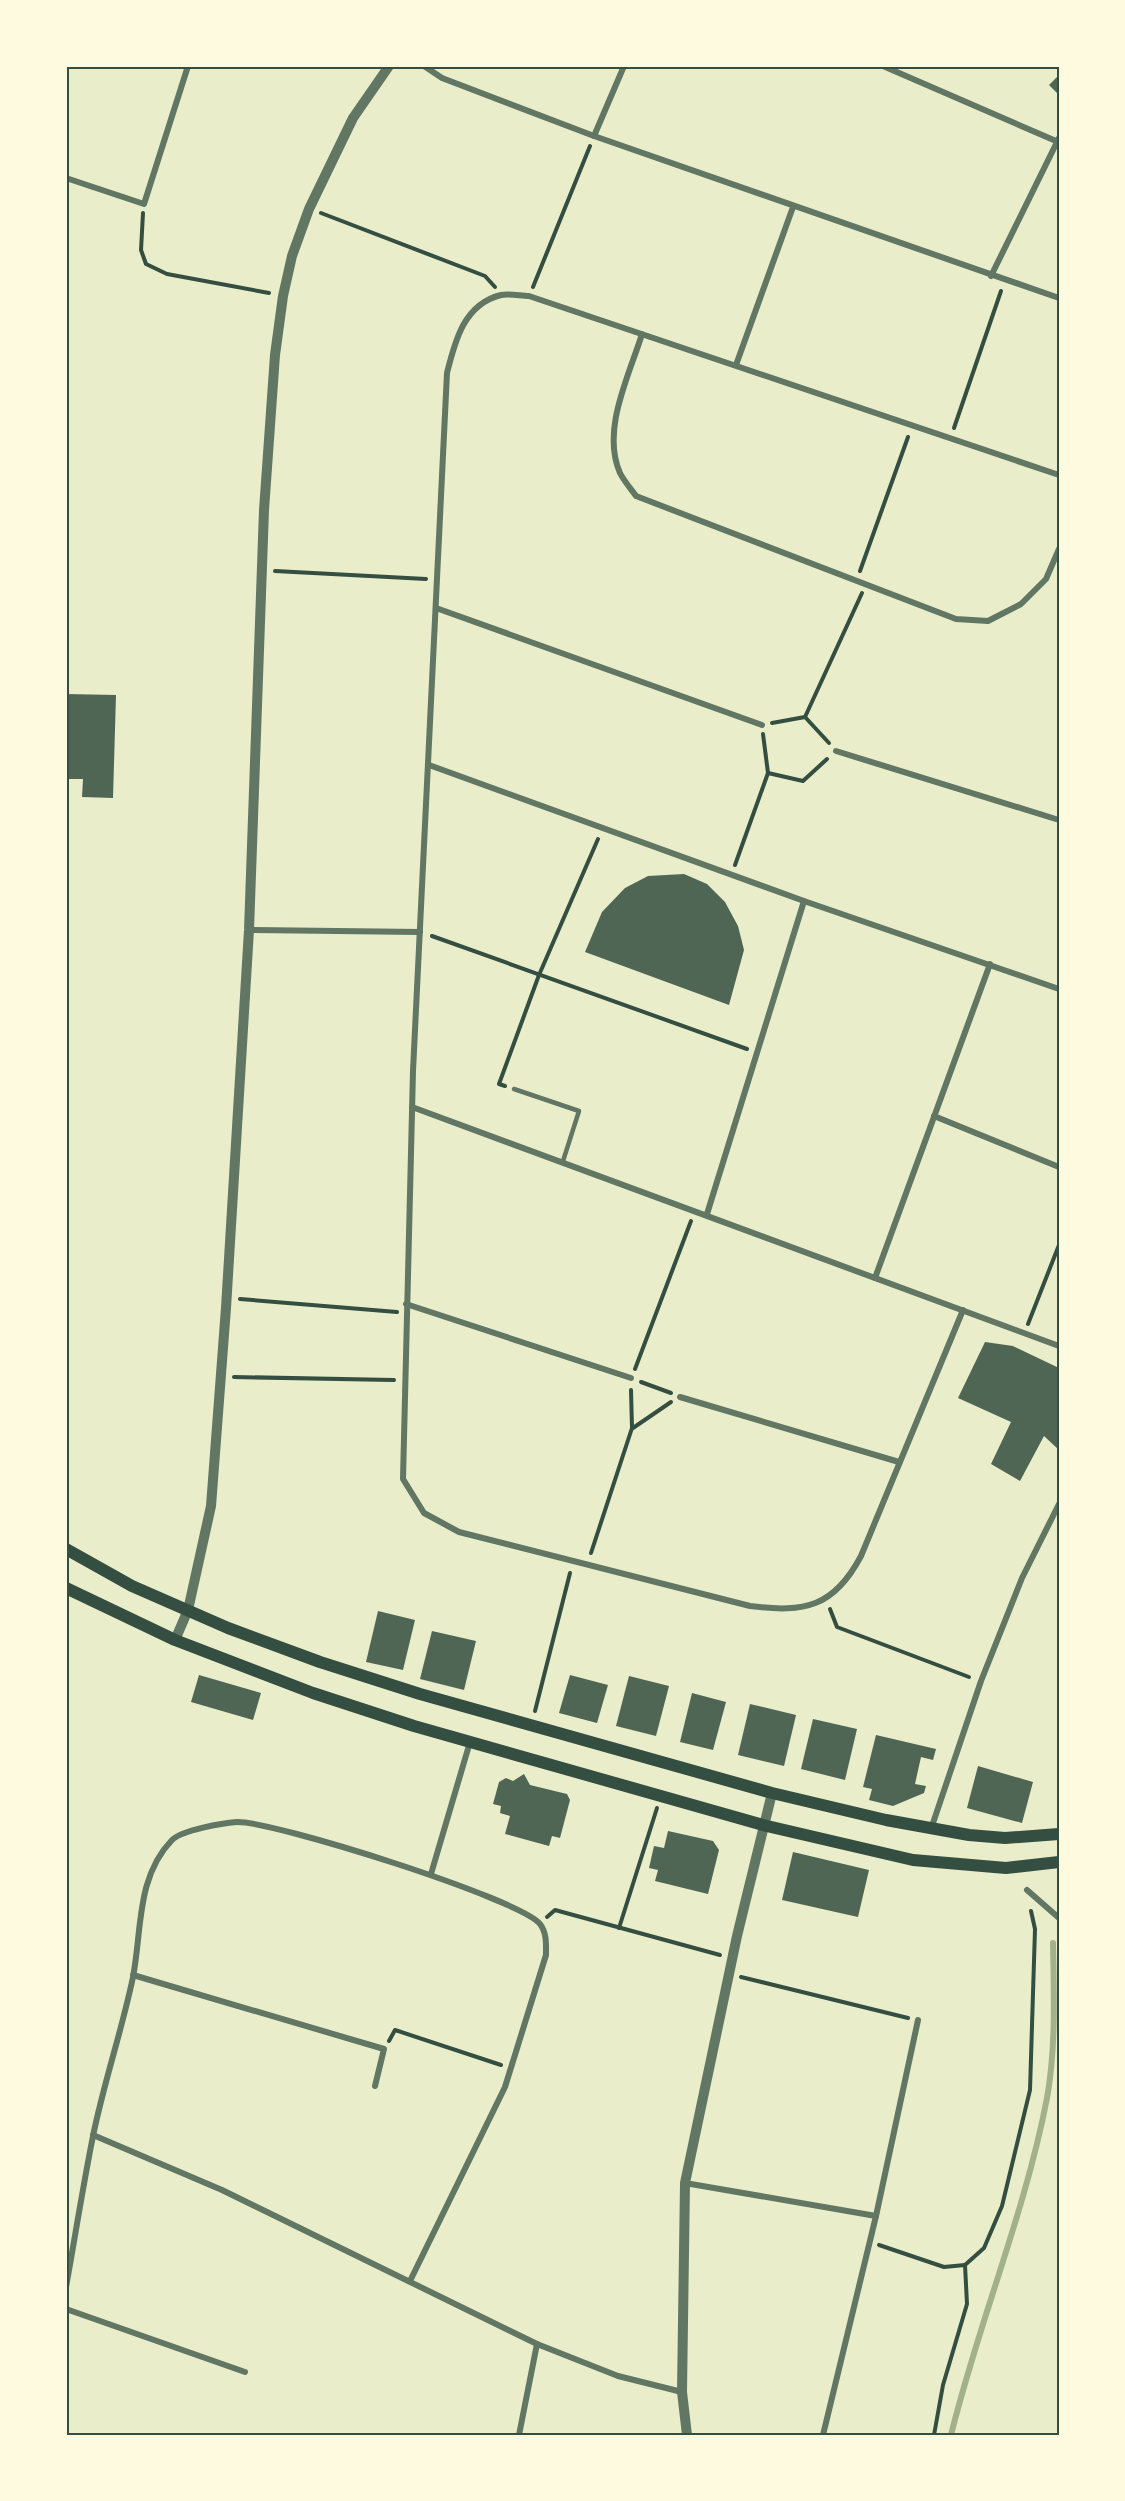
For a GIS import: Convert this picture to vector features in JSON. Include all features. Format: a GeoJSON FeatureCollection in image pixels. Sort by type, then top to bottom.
{"type":"FeatureCollection","features":[{"type":"Feature","properties":{"kind":"main road"},"geometry":{"type":"LineString","coordinates":[[66,1549],[132,1586],[228,1628],[320,1662],[420,1694],[772,1793],[886,1820],[931,1829],[1005,1838],[1059,1834]]}},
{"type":"Feature","properties":{"kind":"main road"},"geometry":{"type":"LineString","coordinates":[[66,1587],[175,1640],[313,1693],[470,1742],[763,1825],[914,1860],[1006,1868],[1059,1862]]}},
{"type":"Feature","properties":{"kind":"street"},"geometry":{"type":"LineString","coordinates":[[66,178],[144,204],[188,66]]}},
{"type":"Feature","properties":{"kind":"street"},"geometry":{"type":"LineString","coordinates":[[175,1640],[188,1610],[211,1506],[227,1298],[249,930],[262,570],[272,383],[283,296],[292,256],[309,209],[353,118],[389,66]]}},
{"type":"Feature","properties":{"kind":"street"},"geometry":{"type":"LineString","coordinates":[[424,66],[442,78],[594,136],[1059,298]]}},
{"type":"Feature","properties":{"kind":"street"},"geometry":{"type":"LineString","coordinates":[[594,136],[624,66]]}},
{"type":"Feature","properties":{"kind":"street"},"geometry":{"type":"LineString","coordinates":[[884,66],[1058,139],[991,276]]}},
{"type":"Feature","properties":{"kind":"street"},"geometry":{"type":"LineString","coordinates":[[736,365],[794,207]]}},
{"type":"Feature","properties":{"kind":"street"},"geometry":{"type":"LineString","coordinates":[[963,1310],[849,1578],[827,1599],[807,1607],[780,1610],[750,1606],[459,1532],[424,1514],[403,1479],[412,1107],[447,373],[459,329],[482,304],[502,295],[530,296],[1059,474]]}},
{"type":"Feature","properties":{"kind":"street"},"geometry":{"type":"LineString","coordinates":[[642,334],[616,416],[613,445],[621,474],[636,496],[956,619],[988,621],[1021,604],[1046,579],[1059,549]]}},
{"type":"Feature","properties":{"kind":"street"},"geometry":{"type":"LineString","coordinates":[[436,608],[762,725]]}},
{"type":"Feature","properties":{"kind":"street"},"geometry":{"type":"LineString","coordinates":[[836,751],[1059,820]]}},
{"type":"Feature","properties":{"kind":"street"},"geometry":{"type":"LineString","coordinates":[[429,765],[804,901],[1059,989]]}},
{"type":"Feature","properties":{"kind":"street"},"geometry":{"type":"LineString","coordinates":[[707,1214],[804,901]]}},
{"type":"Feature","properties":{"kind":"street"},"geometry":{"type":"LineString","coordinates":[[249,930],[420,932]]}},
{"type":"Feature","properties":{"kind":"street"},"geometry":{"type":"LineString","coordinates":[[875,1278],[990,964]]}},
{"type":"Feature","properties":{"kind":"street"},"geometry":{"type":"LineString","coordinates":[[412,1107],[707,1214],[1059,1346]]}},
{"type":"Feature","properties":{"kind":"street"},"geometry":{"type":"LineString","coordinates":[[934,1116],[1059,1167]]}},
{"type":"Feature","properties":{"kind":"street"},"geometry":{"type":"LineString","coordinates":[[406,1304],[631,1378]]}},
{"type":"Feature","properties":{"kind":"street"},"geometry":{"type":"LineString","coordinates":[[680,1397],[899,1462]]}},
{"type":"Feature","properties":{"kind":"street"},"geometry":{"type":"LineString","coordinates":[[931,1829],[981,1682],[1022,1578],[1059,1504]]}},
{"type":"Feature","properties":{"kind":"street"},"geometry":{"type":"LineString","coordinates":[[431,1874],[470,1742]]}},
{"type":"Feature","properties":{"kind":"street"},"geometry":{"type":"LineString","coordinates":[[687,2435],[682,2392],[685,2183],[732,1959],[772,1793]]}},
{"type":"Feature","properties":{"kind":"street"},"geometry":{"type":"LineString","coordinates":[[66,2287],[93,2135],[133,1976],[142,1900],[157,1862],[174,1839],[197,1830],[238,1822],[270,1827],[431,1874],[518,1911],[540,1924],[546,1938],[546,1955],[505,2087],[410,2281]]}},
{"type":"Feature","properties":{"kind":"street"},"geometry":{"type":"LineString","coordinates":[[1027,1890],[1059,1918]]}},
{"type":"Feature","properties":{"kind":"street"},"geometry":{"type":"LineString","coordinates":[[133,1976],[384,2049],[375,2086]]}},
{"type":"Feature","properties":{"kind":"street"},"geometry":{"type":"LineString","coordinates":[[823,2435],[876,2216],[918,2020]]}},
{"type":"Feature","properties":{"kind":"street"},"geometry":{"type":"LineString","coordinates":[[93,2135],[222,2190],[537,2344],[618,2376],[682,2392]]}},
{"type":"Feature","properties":{"kind":"street"},"geometry":{"type":"LineString","coordinates":[[685,2183],[876,2216]]}},
{"type":"Feature","properties":{"kind":"street"},"geometry":{"type":"LineString","coordinates":[[66,2308],[245,2372]]}},
{"type":"Feature","properties":{"kind":"street"},"geometry":{"type":"LineString","coordinates":[[519,2435],[537,2344]]}},
{"type":"Feature","properties":{"kind":"lane"},"geometry":{"type":"LineString","coordinates":[[514,1089],[579,1112],[563,1161]]}},
{"type":"Feature","properties":{"kind":"path"},"geometry":{"type":"LineString","coordinates":[[530,296],[594,136]]}},
{"type":"Feature","properties":{"kind":"path"},"geometry":{"type":"LineString","coordinates":[[144,204],[141,250],[146,264],[167,274],[283,296]]}},
{"type":"Feature","properties":{"kind":"path"},"geometry":{"type":"LineString","coordinates":[[309,209],[485,276],[502,295]]}},
{"type":"Feature","properties":{"kind":"path"},"geometry":{"type":"LineString","coordinates":[[951,438],[1004,280]]}},
{"type":"Feature","properties":{"kind":"path"},"geometry":{"type":"LineString","coordinates":[[857,580],[912,425]]}},
{"type":"Feature","properties":{"kind":"path"},"geometry":{"type":"LineString","coordinates":[[262,570],[438,579]]}},
{"type":"Feature","properties":{"kind":"path"},"geometry":{"type":"LineString","coordinates":[[805,717],[866,584]]}},
{"type":"Feature","properties":{"kind":"path"},"geometry":{"type":"LineString","coordinates":[[731,874],[768,773],[762,725],[805,717]]}},
{"type":"Feature","properties":{"kind":"path"},"geometry":{"type":"LineString","coordinates":[[768,773],[803,781],[836,751],[805,717]]}},
{"type":"Feature","properties":{"kind":"path"},"geometry":{"type":"LineString","coordinates":[[514,1089],[499,1084],[539,975],[603,828]]}},
{"type":"Feature","properties":{"kind":"path"},"geometry":{"type":"LineString","coordinates":[[420,932],[757,1053]]}},
{"type":"Feature","properties":{"kind":"path"},"geometry":{"type":"LineString","coordinates":[[587,1564],[632,1428],[631,1378],[696,1210]]}},
{"type":"Feature","properties":{"kind":"path"},"geometry":{"type":"LineString","coordinates":[[1024,1333],[1059,1245]]}},
{"type":"Feature","properties":{"kind":"path"},"geometry":{"type":"LineString","coordinates":[[227,1298],[406,1312]]}},
{"type":"Feature","properties":{"kind":"path"},"geometry":{"type":"LineString","coordinates":[[221,1376],[405,1381]]}},
{"type":"Feature","properties":{"kind":"path"},"geometry":{"type":"LineString","coordinates":[[631,1378],[680,1397]]}},
{"type":"Feature","properties":{"kind":"path"},"geometry":{"type":"LineString","coordinates":[[632,1428],[680,1397]]}},
{"type":"Feature","properties":{"kind":"path"},"geometry":{"type":"LineString","coordinates":[[534,1713],[573,1561]]}},
{"type":"Feature","properties":{"kind":"path"},"geometry":{"type":"LineString","coordinates":[[827,1599],[837,1627],[981,1682]]}},
{"type":"Feature","properties":{"kind":"path"},"geometry":{"type":"LineString","coordinates":[[619,1928],[662,1796]]}},
{"type":"Feature","properties":{"kind":"path"},"geometry":{"type":"LineString","coordinates":[[870,2242],[944,2266],[965,2265],[984,2248],[1002,2206],[1030,2090],[1035,1929],[1027,1890]]}},
{"type":"Feature","properties":{"kind":"path"},"geometry":{"type":"LineString","coordinates":[[540,1924],[555,1910],[732,1959]]}},
{"type":"Feature","properties":{"kind":"path"},"geometry":{"type":"LineString","coordinates":[[729,1974],[918,2020]]}},
{"type":"Feature","properties":{"kind":"path"},"geometry":{"type":"LineString","coordinates":[[384,2049],[395,2030],[510,2068]]}},
{"type":"Feature","properties":{"kind":"path"},"geometry":{"type":"LineString","coordinates":[[934,2435],[943,2385],[967,2304],[965,2265]]}},
{"type":"Feature","properties":{"kind":"building"},"geometry":{"type":"Polygon","coordinates":[[[1059,75],[1059,95],[1049,85],[1059,75]]]}},
{"type":"Feature","properties":{"kind":"building"},"geometry":{"type":"Polygon","coordinates":[[[66,694],[116,695],[113,798],[82,797],[83,779],[66,779],[66,694]]]}},
{"type":"Feature","properties":{"kind":"building"},"geometry":{"type":"Polygon","coordinates":[[[684,874],[707,884],[725,902],[738,926],[744,950],[729,1005],[585,952],[602,912],[625,888],[648,876],[684,874]]]}},
{"type":"Feature","properties":{"kind":"building"},"geometry":{"type":"Polygon","coordinates":[[[985,1342],[1013,1346],[1059,1368],[1059,1450],[1044,1436],[1020,1481],[991,1464],[1011,1422],[958,1398],[985,1342]]]}},
{"type":"Feature","properties":{"kind":"building"},"geometry":{"type":"Polygon","coordinates":[[[378,1611],[415,1620],[403,1670],[366,1662],[378,1611]]]}},
{"type":"Feature","properties":{"kind":"building"},"geometry":{"type":"Polygon","coordinates":[[[432,1631],[476,1641],[464,1690],[420,1679],[432,1631]]]}},
{"type":"Feature","properties":{"kind":"building"},"geometry":{"type":"Polygon","coordinates":[[[199,1675],[261,1693],[253,1720],[191,1702],[199,1675]]]}},
{"type":"Feature","properties":{"kind":"building"},"geometry":{"type":"Polygon","coordinates":[[[570,1675],[608,1685],[597,1723],[559,1713],[570,1675]]]}},
{"type":"Feature","properties":{"kind":"building"},"geometry":{"type":"Polygon","coordinates":[[[629,1676],[669,1686],[656,1736],[616,1726],[629,1676]]]}},
{"type":"Feature","properties":{"kind":"building"},"geometry":{"type":"Polygon","coordinates":[[[692,1693],[726,1702],[713,1750],[680,1742],[692,1693]]]}},
{"type":"Feature","properties":{"kind":"building"},"geometry":{"type":"Polygon","coordinates":[[[750,1704],[796,1715],[784,1766],[738,1755],[750,1704]]]}},
{"type":"Feature","properties":{"kind":"building"},"geometry":{"type":"Polygon","coordinates":[[[813,1719],[857,1729],[845,1780],[801,1769],[813,1719]]]}},
{"type":"Feature","properties":{"kind":"building"},"geometry":{"type":"Polygon","coordinates":[[[876,1735],[936,1749],[933,1760],[921,1757],[915,1784],[926,1786],[924,1793],[893,1806],[869,1800],[872,1789],[863,1787],[876,1735]]]}},
{"type":"Feature","properties":{"kind":"building"},"geometry":{"type":"Polygon","coordinates":[[[978,1766],[1033,1782],[1022,1823],[967,1808],[978,1766]]]}},
{"type":"Feature","properties":{"kind":"building"},"geometry":{"type":"Polygon","coordinates":[[[524,1774],[530,1785],[567,1794],[570,1800],[560,1838],[552,1836],[549,1846],[505,1834],[510,1816],[500,1813],[501,1806],[493,1804],[499,1782],[506,1778],[513,1781],[524,1774]]]}},
{"type":"Feature","properties":{"kind":"building"},"geometry":{"type":"Polygon","coordinates":[[[668,1831],[713,1841],[719,1850],[708,1894],[655,1881],[658,1870],[649,1868],[654,1846],[664,1848],[668,1831]]]}},
{"type":"Feature","properties":{"kind":"building"},"geometry":{"type":"Polygon","coordinates":[[[793,1852],[869,1870],[858,1917],[782,1900],[793,1852]]]}},
{"type":"Feature","properties":{"kind":"waterway"},"geometry":{"type":"LineString","coordinates":[[951,2435],[1027,2183],[1047,2098],[1053,2040],[1053,1943]]}}]}
